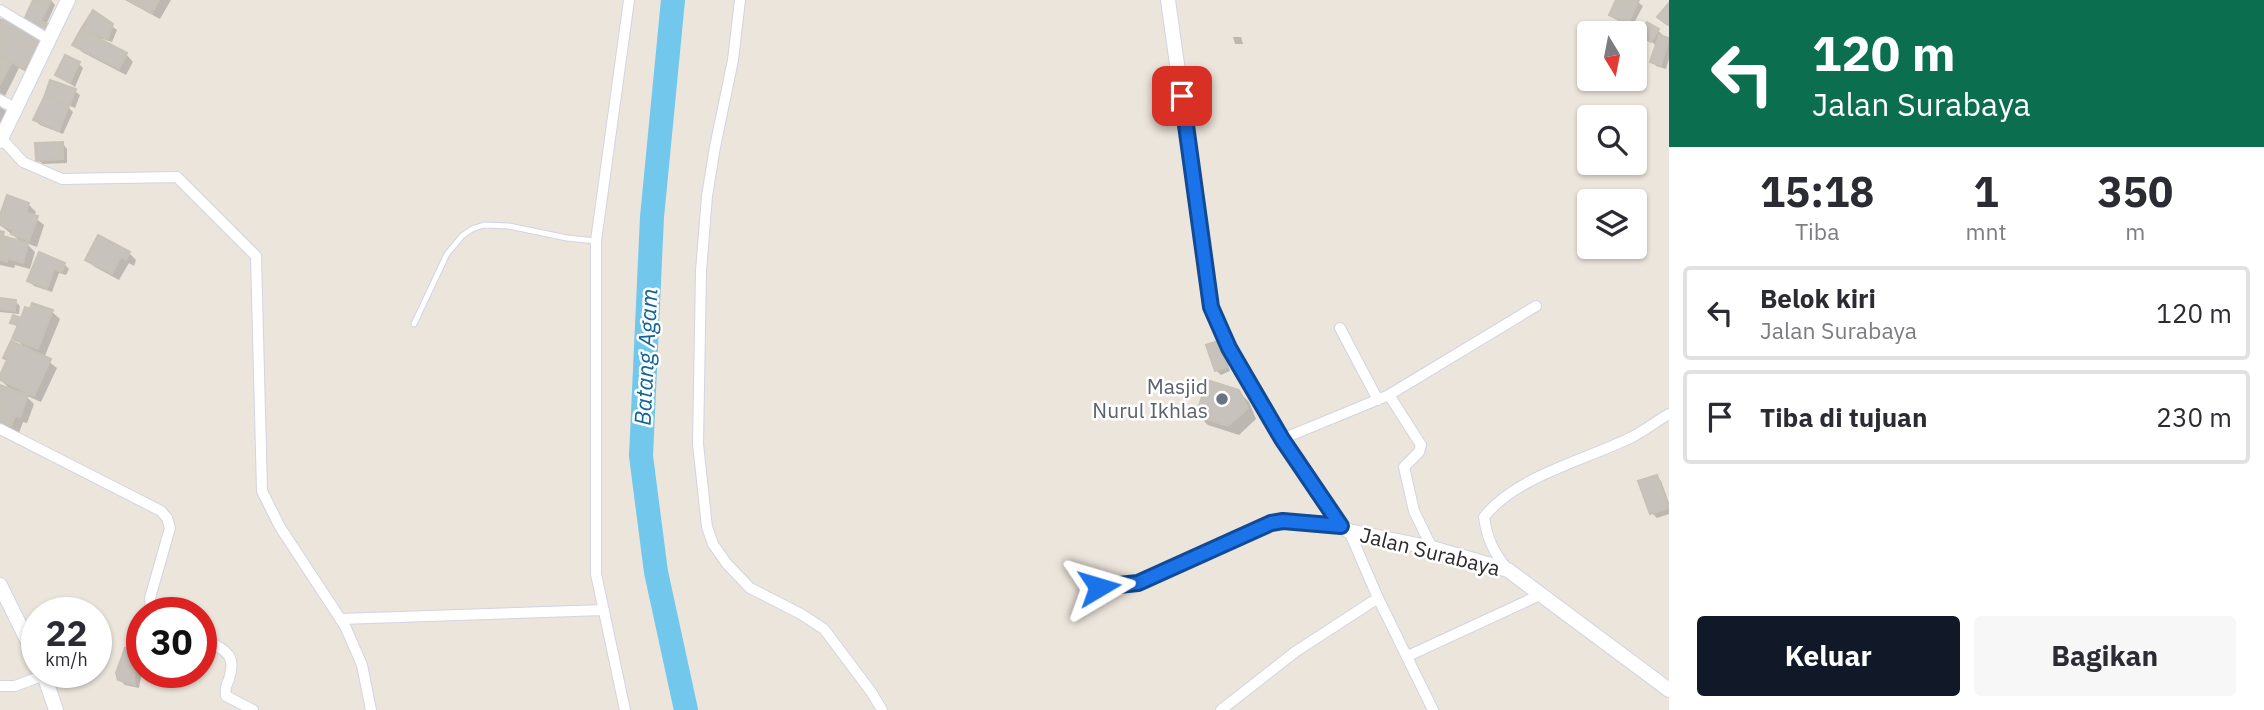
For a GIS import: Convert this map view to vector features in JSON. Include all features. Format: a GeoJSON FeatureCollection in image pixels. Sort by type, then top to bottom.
{"type":"FeatureCollection","features":[{"type":"Feature","properties":{"kind":"street"},"geometry":{"type":"LineString","coordinates":[[68,0],[1,140],[23,162],[62,179],[177,177],[256,256],[262,491],[280,527],[340,619],[362,665],[370,710]]}},
{"type":"Feature","properties":{"kind":"street"},"geometry":{"type":"LineString","coordinates":[[625,710],[596,574],[596,241],[629,0]]}},
{"type":"Feature","properties":{"kind":"street"},"geometry":{"type":"LineString","coordinates":[[740,0],[733,60],[707,196],[701,271],[698,444],[707,527],[720,554],[750,588],[824,629],[873,693],[882,710]]}},
{"type":"Feature","properties":{"kind":"street","name":"Jalan Surabaya"},"geometry":{"type":"LineString","coordinates":[[1168,0],[1211,307],[1229,348],[1282,439],[1345,528],[1432,548],[1508,570],[1669,690]]}},
{"type":"Feature","properties":{"kind":"street"},"geometry":{"type":"LineString","coordinates":[[0,10],[48,39]]}},
{"type":"Feature","properties":{"kind":"street"},"geometry":{"type":"LineString","coordinates":[[0,100],[15,108]]}},
{"type":"Feature","properties":{"kind":"street"},"geometry":{"type":"LineString","coordinates":[[1282,439],[1384,397],[1536,306]]}},
{"type":"Feature","properties":{"kind":"street"},"geometry":{"type":"LineString","coordinates":[[1340,328],[1384,397],[1421,445],[1419,452],[1404,467],[1414,510],[1432,548]]}},
{"type":"Feature","properties":{"kind":"street"},"geometry":{"type":"LineString","coordinates":[[1508,570],[1491,548],[1484,517],[1490,510],[1527,482],[1633,436],[1669,414]]}},
{"type":"Feature","properties":{"kind":"street"},"geometry":{"type":"LineString","coordinates":[[0,429],[161,511],[170,528],[150,597]]}},
{"type":"Feature","properties":{"kind":"street"},"geometry":{"type":"LineString","coordinates":[[1099,587],[1138,583],[1271,523],[1283,521],[1345,528],[1433,710]]}},
{"type":"Feature","properties":{"kind":"street"},"geometry":{"type":"LineString","coordinates":[[0,585],[21,628]]}},
{"type":"Feature","properties":{"kind":"street"},"geometry":{"type":"LineString","coordinates":[[1408,656],[1542,594]]}},
{"type":"Feature","properties":{"kind":"street"},"geometry":{"type":"LineString","coordinates":[[1221,710],[1295,652],[1378,598]]}},
{"type":"Feature","properties":{"kind":"street"},"geometry":{"type":"LineString","coordinates":[[340,619],[604,610]]}},
{"type":"Feature","properties":{"kind":"street"},"geometry":{"type":"LineString","coordinates":[[217,646],[225,650],[232,659],[233,667],[225,690],[226,696],[253,710]]}},
{"type":"Feature","properties":{"kind":"street"},"geometry":{"type":"LineString","coordinates":[[0,686],[21,684]]}},
{"type":"Feature","properties":{"kind":"street"},"geometry":{"type":"LineString","coordinates":[[48,688],[56,710]]}},
{"type":"Feature","properties":{"kind":"lane"},"geometry":{"type":"LineString","coordinates":[[414,324],[447,254],[462,236],[472,229],[484,225],[509,226],[596,241]]}},
{"type":"Feature","properties":{"kind":"building"},"geometry":{"type":"Polygon","coordinates":[[[33,0],[51,0],[41,21],[47,24],[43,32],[23,22],[33,0]]]}},
{"type":"Feature","properties":{"kind":"building"},"geometry":{"type":"Polygon","coordinates":[[[128,0],[159,0],[152,13],[128,0]]]}},
{"type":"Feature","properties":{"kind":"building"},"geometry":{"type":"Polygon","coordinates":[[[1616,0],[1639,0],[1629,21],[1622,21],[1609,15],[1616,0]]]}},
{"type":"Feature","properties":{"kind":"building"},"geometry":{"type":"Polygon","coordinates":[[[1668,4],[1669,24],[1668,25],[1657,17],[1668,4]]]}},
{"type":"Feature","properties":{"kind":"building"},"geometry":{"type":"Polygon","coordinates":[[[93,10],[113,24],[108,39],[81,29],[93,10]]]}},
{"type":"Feature","properties":{"kind":"building"},"geometry":{"type":"Polygon","coordinates":[[[3,19],[41,39],[24,69],[0,56],[0,24],[3,19]]]}},
{"type":"Feature","properties":{"kind":"building"},"geometry":{"type":"Polygon","coordinates":[[[1647,22],[1659,29],[1651,42],[1647,40],[1647,22]]]}},
{"type":"Feature","properties":{"kind":"building"},"geometry":{"type":"Polygon","coordinates":[[[81,29],[127,53],[119,69],[72,45],[81,29]]]}},
{"type":"Feature","properties":{"kind":"building"},"geometry":{"type":"Polygon","coordinates":[[[1659,35],[1669,38],[1661,66],[1650,62],[1659,35]]]}},
{"type":"Feature","properties":{"kind":"building"},"geometry":{"type":"Polygon","coordinates":[[[65,55],[80,62],[70,83],[55,75],[65,55]]]}},
{"type":"Feature","properties":{"kind":"building"},"geometry":{"type":"Polygon","coordinates":[[[0,56],[12,62],[0,85],[0,56]]]}},
{"type":"Feature","properties":{"kind":"building"},"geometry":{"type":"Polygon","coordinates":[[[50,80],[76,89],[70,104],[45,95],[50,80]]]}},
{"type":"Feature","properties":{"kind":"building"},"geometry":{"type":"Polygon","coordinates":[[[45,95],[69,106],[59,131],[33,120],[45,95]]]}},
{"type":"Feature","properties":{"kind":"building"},"geometry":{"type":"Polygon","coordinates":[[[63,142],[63,159],[36,161],[35,143],[63,142]]]}},
{"type":"Feature","properties":{"kind":"building"},"geometry":{"type":"Polygon","coordinates":[[[7,195],[29,203],[26,212],[38,216],[29,241],[11,234],[13,230],[0,225],[0,215],[7,195]]]}},
{"type":"Feature","properties":{"kind":"building"},"geometry":{"type":"Polygon","coordinates":[[[0,231],[4,232],[3,236],[28,243],[23,263],[8,258],[7,262],[0,260],[0,231]]]}},
{"type":"Feature","properties":{"kind":"building"},"geometry":{"type":"Polygon","coordinates":[[[98,235],[130,252],[126,260],[121,257],[112,274],[85,260],[98,235]]]}},
{"type":"Feature","properties":{"kind":"building"},"geometry":{"type":"Polygon","coordinates":[[[39,252],[65,263],[62,272],[54,269],[47,289],[27,281],[39,252]]]}},
{"type":"Feature","properties":{"kind":"building"},"geometry":{"type":"Polygon","coordinates":[[[0,298],[16,300],[15,311],[0,309],[0,298]]]}},
{"type":"Feature","properties":{"kind":"building"},"geometry":{"type":"Polygon","coordinates":[[[32,303],[53,310],[38,349],[12,339],[18,325],[10,323],[13,315],[21,318],[25,307],[30,309],[32,303]]]}},
{"type":"Feature","properties":{"kind":"building"},"geometry":{"type":"Polygon","coordinates":[[[11,341],[51,359],[34,396],[0,380],[7,360],[3,358],[11,341]]]}},
{"type":"Feature","properties":{"kind":"building"},"geometry":{"type":"Polygon","coordinates":[[[1218,341],[1227,367],[1215,371],[1206,345],[1218,341]]]}},
{"type":"Feature","properties":{"kind":"building","name":"Masjid Nurul Ikhlas"},"geometry":{"type":"Polygon","coordinates":[[[1207,380],[1239,390],[1248,408],[1228,426],[1196,416],[1207,380]]]}},
{"type":"Feature","properties":{"kind":"building"},"geometry":{"type":"Polygon","coordinates":[[[0,385],[28,395],[20,417],[15,416],[11,426],[0,422],[0,385]]]}},
{"type":"Feature","properties":{"kind":"building"},"geometry":{"type":"Polygon","coordinates":[[[1657,475],[1669,508],[1650,514],[1638,481],[1657,475]]]}},
{"type":"Feature","properties":{"kind":"building"},"geometry":{"type":"Polygon","coordinates":[[[126,648],[126,682],[118,680],[116,673],[126,648]]]}},
{"type":"Feature","properties":{"kind":"waterway","name":"Batang Agam"},"geometry":{"type":"LineString","coordinates":[[673,0],[652,217],[641,456],[656,572],[686,710]]}},
{"type":"Feature","properties":{"kind":"place","name":"Masjid Nurul Ikhlas"},"geometry":{"type":"Point","coordinates":[1222,399]}},
{"type":"Feature","properties":{"kind":"route"},"geometry":{"type":"LineString","coordinates":[[1099,587],[1138,583],[1271,523],[1283,521],[1341,526],[1282,439],[1229,348],[1211,307],[1182,96]]}}]}
